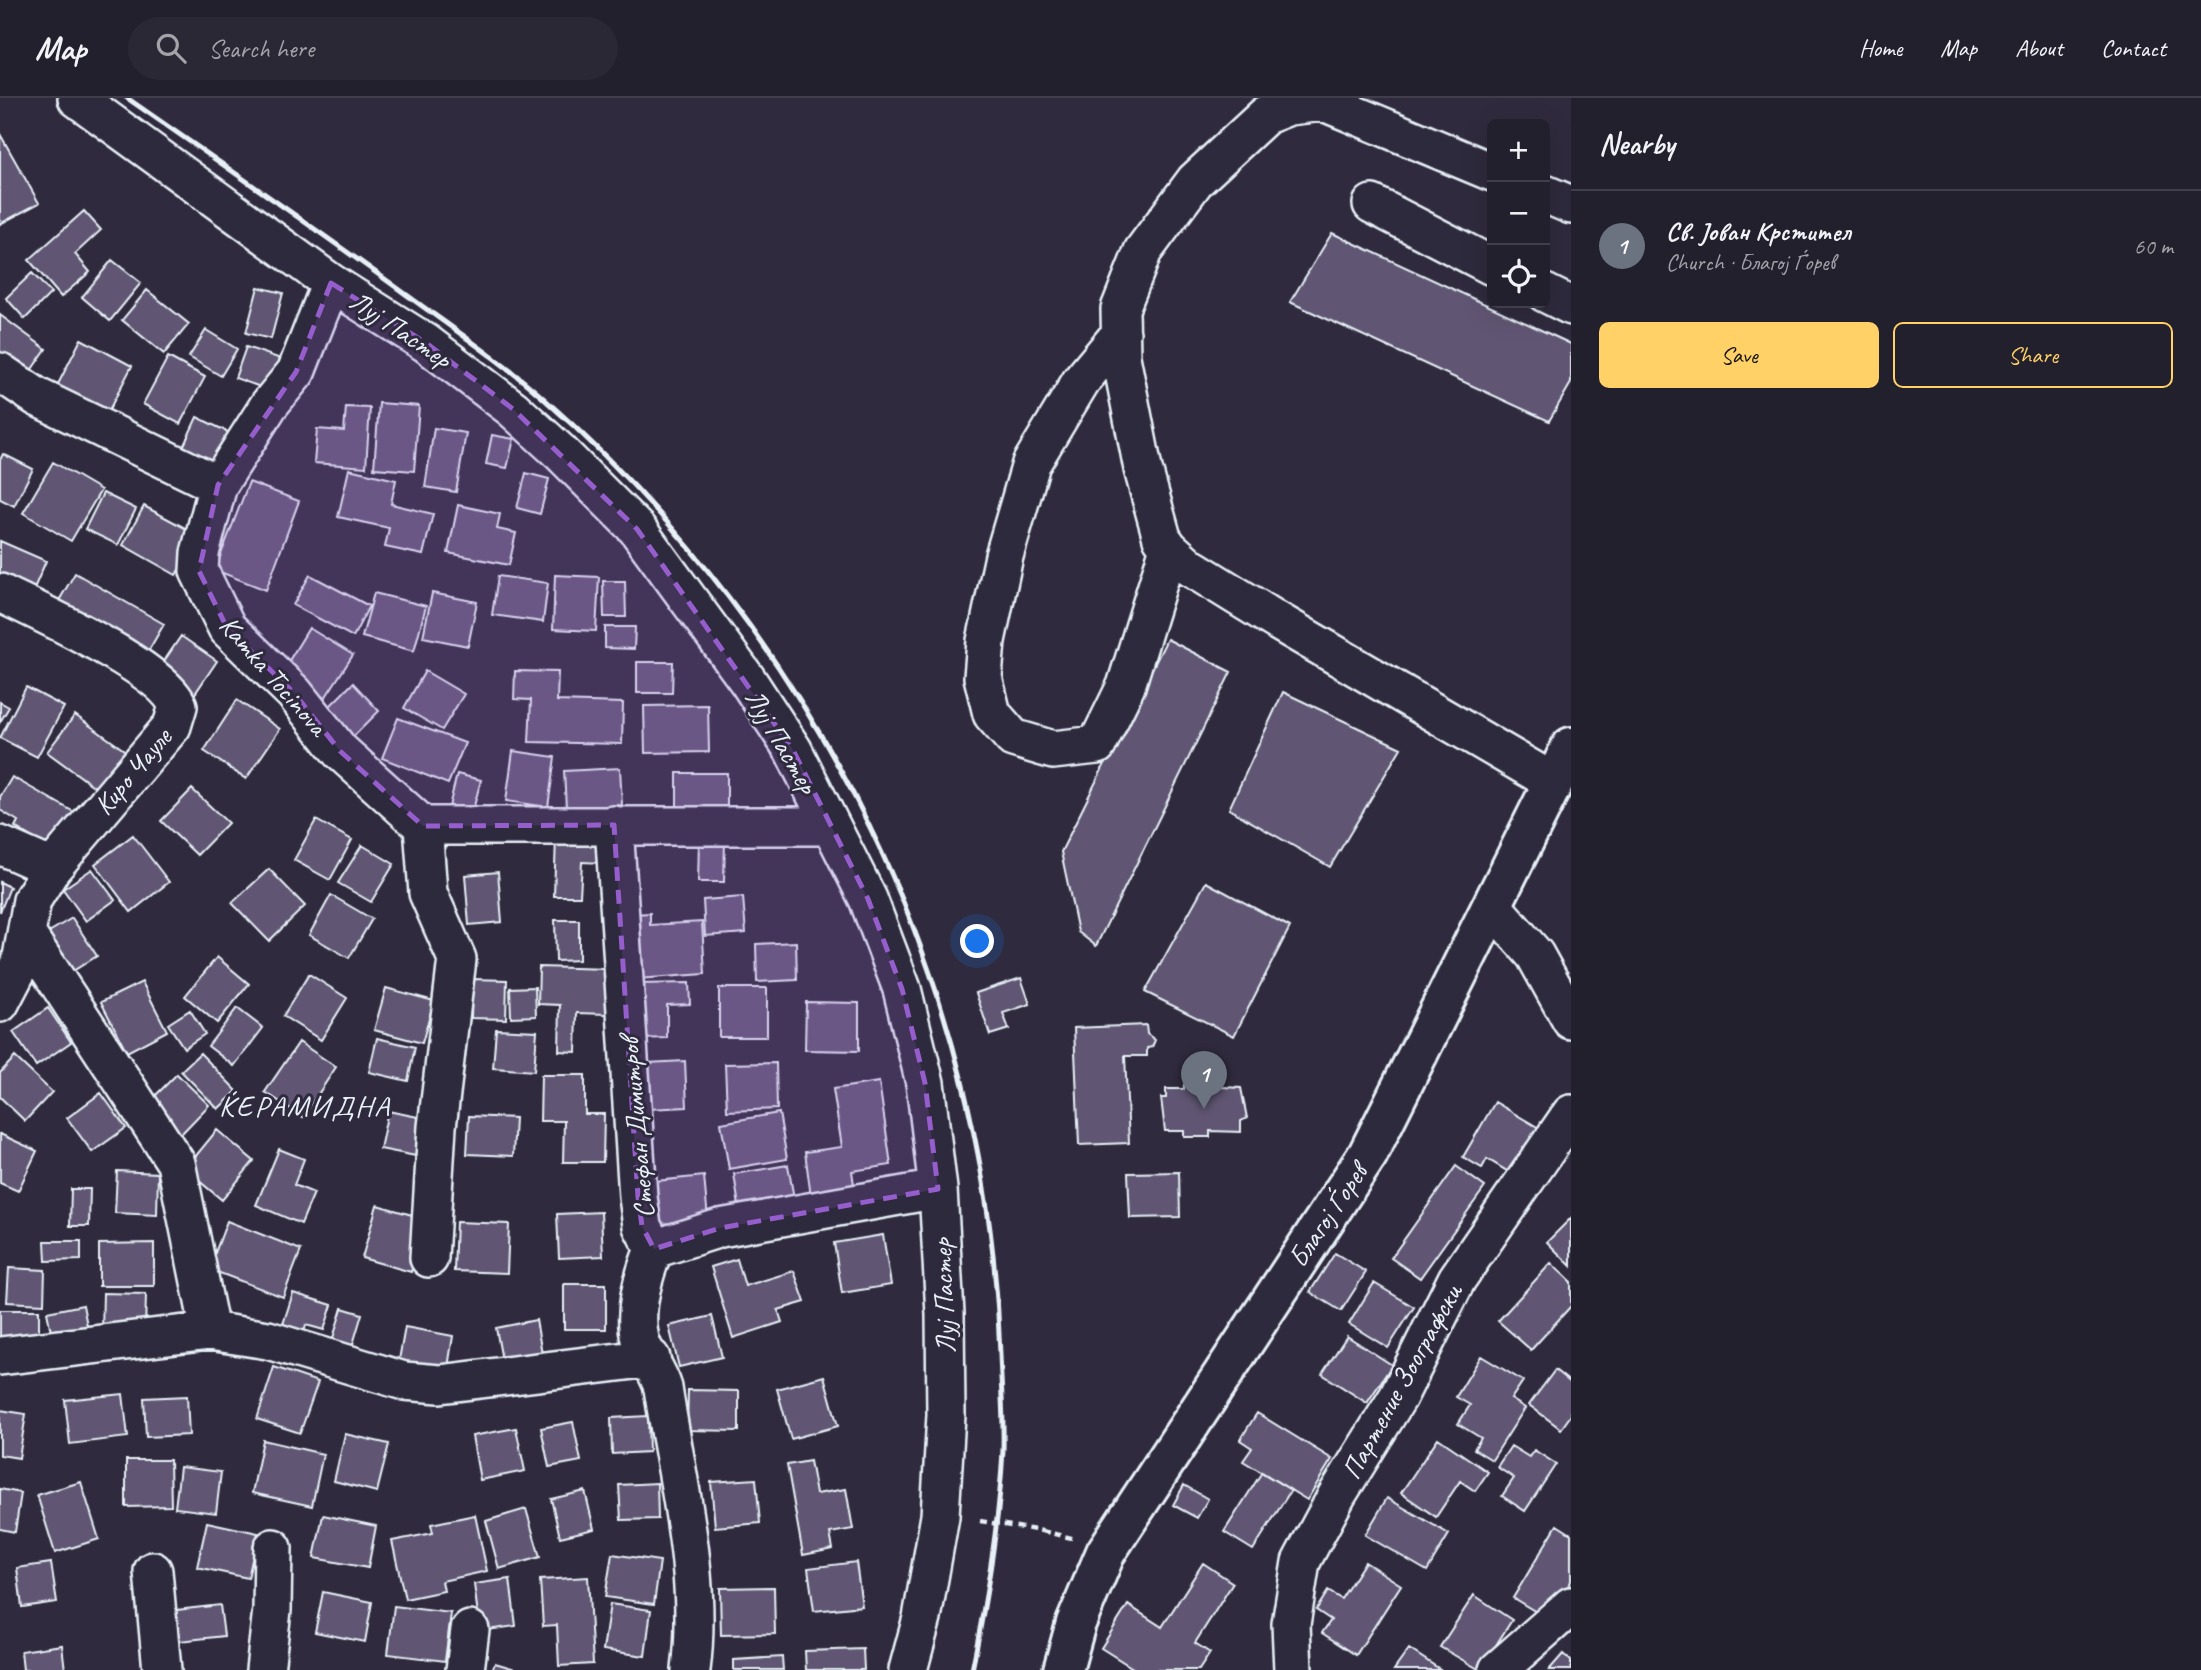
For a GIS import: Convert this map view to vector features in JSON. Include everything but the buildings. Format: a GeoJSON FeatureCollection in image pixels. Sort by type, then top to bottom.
{"type":"FeatureCollection","features":[{"type":"Feature","properties":{"kind":"main road","name":"Благој Ѓорев"},"geometry":{"type":"LineString","coordinates":[[1063,1670],[1076,1623],[1106,1552],[1368,1154],[1571,747]]}},
{"type":"Feature","properties":{"kind":"street","name":"Луј Пастер"},"geometry":{"type":"LineString","coordinates":[[77,98],[331,283],[426,343],[513,409],[638,529],[793,750],[829,826],[869,900],[902,989],[925,1083],[938,1189],[946,1314],[946,1415],[941,1503],[922,1618],[908,1670]]}},
{"type":"Feature","properties":{"kind":"street"},"geometry":{"type":"LineString","coordinates":[[1487,170],[1324,102],[1289,106],[1266,115],[1195,181],[1143,251],[1120,309],[1121,357],[1143,469],[1162,538],[1169,548],[1190,568],[1553,782]]}},
{"type":"Feature","properties":{"kind":"street"},"geometry":{"type":"LineString","coordinates":[[1550,196],[1571,205]]}},
{"type":"Feature","properties":{"kind":"street"},"geometry":{"type":"LineString","coordinates":[[1372,204],[1487,263]]}},
{"type":"Feature","properties":{"kind":"street","name":"Kamka Tocinova"},"geometry":{"type":"LineString","coordinates":[[331,283],[296,372],[269,405],[218,485],[200,553],[199,572],[227,628],[294,693],[340,751],[424,826]]}},
{"type":"Feature","properties":{"kind":"street"},"geometry":{"type":"LineString","coordinates":[[1550,296],[1571,306]]}},
{"type":"Feature","properties":{"kind":"street"},"geometry":{"type":"LineString","coordinates":[[1121,333],[1081,381],[1031,464],[1004,556],[986,641],[983,677],[992,713],[1013,738],[1054,750],[1097,745],[1126,686],[1169,548]]}},
{"type":"Feature","properties":{"kind":"street"},"geometry":{"type":"LineString","coordinates":[[0,372],[37,397],[218,485]]}},
{"type":"Feature","properties":{"kind":"street","name":"Киро Чауле"},"geometry":{"type":"LineString","coordinates":[[0,593],[103,645],[169,693],[178,706],[172,726],[52,868],[32,900],[21,963],[0,1003]]}},
{"type":"Feature","properties":{"kind":"street","name":"Стефан Димитров"},"geometry":{"type":"LineString","coordinates":[[614,825],[638,1197],[642,1226],[654,1248],[645,1271],[640,1341],[651,1358],[663,1388],[680,1497],[688,1526],[692,1557],[691,1670]]}},
{"type":"Feature","properties":{"kind":"street"},"geometry":{"type":"LineString","coordinates":[[429,1258],[437,1127],[457,959],[428,893],[424,826],[829,826]]}},
{"type":"Feature","properties":{"kind":"street"},"geometry":{"type":"LineString","coordinates":[[0,845],[52,868]]}},
{"type":"Feature","properties":{"kind":"street"},"geometry":{"type":"LineString","coordinates":[[1493,907],[1535,955],[1571,1020]]}},
{"type":"Feature","properties":{"kind":"street"},"geometry":{"type":"LineString","coordinates":[[27,935],[176,1163],[210,1331]]}},
{"type":"Feature","properties":{"kind":"street","name":"Партение Зоографски"},"geometry":{"type":"LineString","coordinates":[[1293,1670],[1291,1624],[1295,1589],[1301,1562],[1316,1532],[1398,1397],[1457,1279],[1571,1115]]}},
{"type":"Feature","properties":{"kind":"street"},"geometry":{"type":"LineString","coordinates":[[654,1248],[720,1228],[938,1189]]}},
{"type":"Feature","properties":{"kind":"street"},"geometry":{"type":"LineString","coordinates":[[0,1356],[210,1331],[268,1340],[404,1381],[440,1384],[651,1358]]}},
{"type":"Feature","properties":{"kind":"street"},"geometry":{"type":"LineString","coordinates":[[265,1670],[272,1610],[273,1548]]}},
{"type":"Feature","properties":{"kind":"street"},"geometry":{"type":"LineString","coordinates":[[153,1571],[162,1670]]}},
{"type":"Feature","properties":{"kind":"street"},"geometry":{"type":"LineString","coordinates":[[1497,1670],[1571,1606]]}},
{"type":"Feature","properties":{"kind":"street"},"geometry":{"type":"LineString","coordinates":[[466,1670],[470,1630]]}},
{"type":"Feature","properties":{"kind":"path"},"geometry":{"type":"LineString","coordinates":[[980,1521],[1065,1534]]}},
{"type":"Feature","properties":{"kind":"highlighted area"},"geometry":{"type":"Polygon","coordinates":[[[331,283],[426,343],[513,409],[637,529],[793,750],[868,899],[902,989],[925,1083],[938,1189],[720,1228],[654,1249],[642,1226],[638,1197],[614,825],[423,826],[340,751],[294,693],[227,628],[199,571],[218,485],[296,372],[331,283]]]}},
{"type":"Feature","properties":{"kind":"railway"},"geometry":{"type":"LineString","coordinates":[[127,98],[341,247],[494,358],[542,397],[641,493],[729,597],[805,709],[870,828],[923,953],[962,1083],[988,1217],[1000,1354],[1003,1450],[992,1561],[972,1670]]}},
{"type":"Feature","properties":{"kind":"place","name":"Св. Јован Крстител"},"geometry":{"type":"Point","coordinates":[1204,1109]}},
{"type":"Feature","properties":{"kind":"district","name":"ЌЕРАМИДНА"},"geometry":{"type":"Point","coordinates":[305,1106]}}]}
